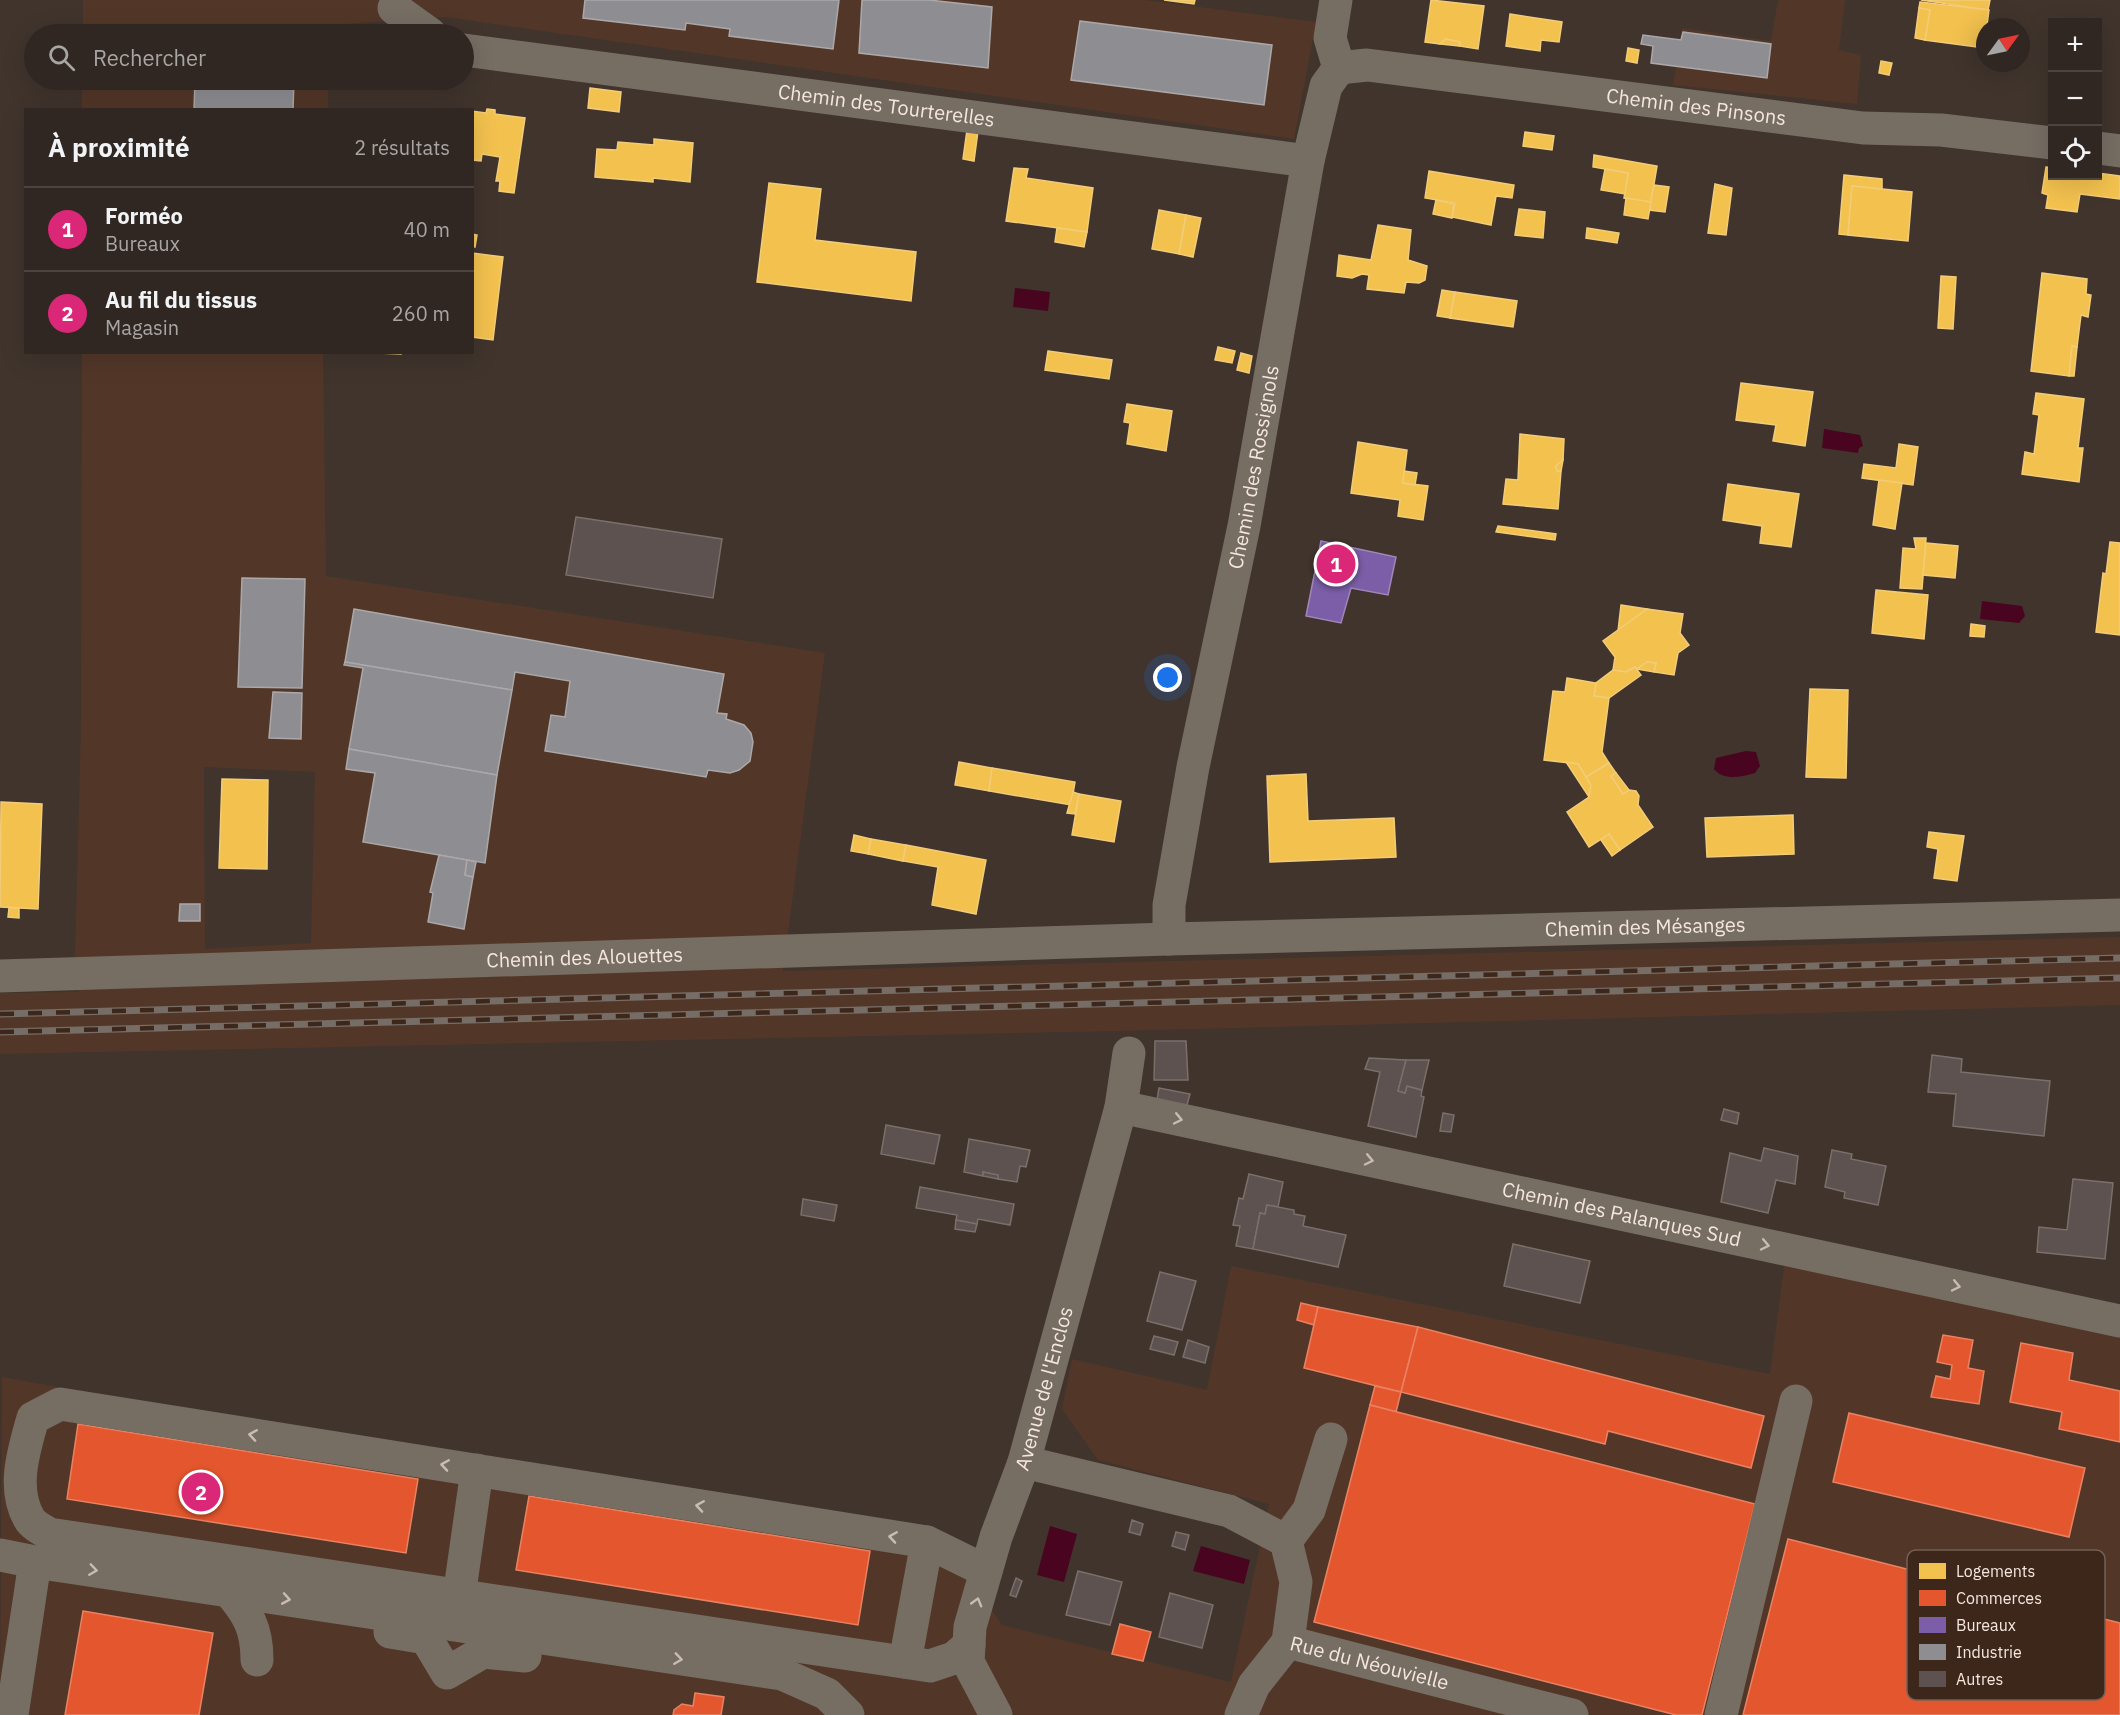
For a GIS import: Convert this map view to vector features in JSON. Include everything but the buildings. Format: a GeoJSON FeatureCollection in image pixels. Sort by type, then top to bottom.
{"type":"FeatureCollection","features":[{"type":"Feature","properties":{"kind":"street"},"geometry":{"type":"LineString","coordinates":[[1336,0],[1330,38],[1339,68]]}},
{"type":"Feature","properties":{"kind":"street"},"geometry":{"type":"LineString","coordinates":[[394,8],[416,24]]}},
{"type":"Feature","properties":{"kind":"street","name":"Chemin des Tourterelles"},"geometry":{"type":"LineString","coordinates":[[474,51],[1308,161]]}},
{"type":"Feature","properties":{"kind":"street","name":"Chemin des Pinsons"},"geometry":{"type":"LineString","coordinates":[[1339,68],[1367,65],[1863,128],[1941,130],[2048,143]]}},
{"type":"Feature","properties":{"kind":"street","name":"Chemin des Rossignols"},"geometry":{"type":"LineString","coordinates":[[1169,939],[1169,905],[1191,778],[1244,526],[1308,161],[1326,86],[1339,68]]}},
{"type":"Feature","properties":{"kind":"street"},"geometry":{"type":"LineString","coordinates":[[2102,149],[2120,151]]}},
{"type":"Feature","properties":{"kind":"street","name":"Chemin des Mésanges"},"geometry":{"type":"LineString","coordinates":[[1169,939],[2120,915]]}},
{"type":"Feature","properties":{"kind":"street","name":"Chemin des Alouettes"},"geometry":{"type":"LineString","coordinates":[[0,976],[1169,939]]}},
{"type":"Feature","properties":{"kind":"street","name":"Avenue de l'Enclos"},"geometry":{"type":"LineString","coordinates":[[996,1715],[968,1662],[970,1628],[986,1571],[1024,1462],[1121,1107],[1129,1053]]}},
{"type":"Feature","properties":{"kind":"street","name":"Chemin des Palanques Sud"},"geometry":{"type":"LineString","coordinates":[[1121,1107],[2120,1321]]}},
{"type":"Feature","properties":{"kind":"street"},"geometry":{"type":"LineString","coordinates":[[1721,1715],[1796,1401]]}},
{"type":"Feature","properties":{"kind":"street"},"geometry":{"type":"LineString","coordinates":[[969,1646],[954,1659],[930,1666],[49,1534],[31,1522],[22,1501],[21,1462],[33,1418],[60,1404],[927,1542],[986,1571]]}},
{"type":"Feature","properties":{"kind":"street"},"geometry":{"type":"LineString","coordinates":[[1024,1462],[1229,1511],[1286,1541],[1309,1510],[1331,1439]]}},
{"type":"Feature","properties":{"kind":"street"},"geometry":{"type":"LineString","coordinates":[[459,1597],[477,1470]]}},
{"type":"Feature","properties":{"kind":"street","name":"Rue du Néouvielle"},"geometry":{"type":"LineString","coordinates":[[1286,1541],[1296,1582],[1288,1642],[1572,1715]]}},
{"type":"Feature","properties":{"kind":"street"},"geometry":{"type":"LineString","coordinates":[[905,1662],[927,1542]]}},
{"type":"Feature","properties":{"kind":"street"},"geometry":{"type":"LineString","coordinates":[[0,1555],[782,1674],[827,1694],[848,1715]]}},
{"type":"Feature","properties":{"kind":"street"},"geometry":{"type":"LineString","coordinates":[[12,1715],[35,1562]]}},
{"type":"Feature","properties":{"kind":"street"},"geometry":{"type":"LineString","coordinates":[[227,1589],[243,1607],[257,1636],[257,1660]]}},
{"type":"Feature","properties":{"kind":"street"},"geometry":{"type":"LineString","coordinates":[[345,1609],[362,1626],[426,1638],[447,1673],[483,1652],[569,1661],[600,1648]]}},
{"type":"Feature","properties":{"kind":"street"},"geometry":{"type":"LineString","coordinates":[[1241,1715],[1254,1685],[1288,1642]]}},
{"type":"Feature","properties":{"kind":"shaded area"},"geometry":{"type":"Polygon","coordinates":[[[83,0],[1144,0],[1316,22],[1294,139],[446,17],[344,24],[83,24],[83,0]]]}},
{"type":"Feature","properties":{"kind":"shaded area"},"geometry":{"type":"Polygon","coordinates":[[[1778,0],[1845,0],[1839,50],[1861,55],[1857,104],[1673,85],[1682,28],[1771,41],[1778,0]]]}},
{"type":"Feature","properties":{"kind":"shaded area"},"geometry":{"type":"Polygon","coordinates":[[[82,90],[328,90],[328,108],[82,108],[82,90]]]}},
{"type":"Feature","properties":{"kind":"shaded area"},"geometry":{"type":"Polygon","coordinates":[[[1015,288],[1050,292],[1048,311],[1013,307],[1015,288]]]}},
{"type":"Feature","properties":{"kind":"shaded area"},"geometry":{"type":"Polygon","coordinates":[[[82,354],[323,354],[326,576],[825,653],[783,971],[2120,937],[2120,1005],[1116,1031],[0,1054],[0,993],[79,992],[75,959],[81,726],[82,354]],[[204,767],[205,949],[311,943],[315,772],[204,767]]]}},
{"type":"Feature","properties":{"kind":"shaded area"},"geometry":{"type":"Polygon","coordinates":[[[1824,429],[1860,435],[1863,446],[1859,448],[1858,453],[1822,448],[1824,429]]]}},
{"type":"Feature","properties":{"kind":"shaded area"},"geometry":{"type":"Polygon","coordinates":[[[1982,601],[2022,606],[2025,616],[2019,623],[1980,619],[1982,601]]]}},
{"type":"Feature","properties":{"kind":"shaded area"},"geometry":{"type":"Polygon","coordinates":[[[1746,751],[1756,752],[1760,766],[1755,773],[1728,777],[1714,769],[1716,758],[1746,751]]]}},
{"type":"Feature","properties":{"kind":"shaded area"},"geometry":{"type":"Polygon","coordinates":[[[1785,1260],[2120,1329],[2120,1715],[0,1715],[2,1377],[951,1547],[1002,1625],[1231,1682],[1269,1504],[1098,1460],[1062,1409],[1072,1359],[1207,1390],[1231,1266],[1770,1374],[1785,1260]]]}},
{"type":"Feature","properties":{"kind":"shaded area"},"geometry":{"type":"Polygon","coordinates":[[[1050,1526],[1077,1534],[1064,1582],[1037,1575],[1050,1526]]]}},
{"type":"Feature","properties":{"kind":"shaded area"},"geometry":{"type":"Polygon","coordinates":[[[1201,1546],[1250,1560],[1244,1584],[1193,1571],[1201,1546]]]}},
{"type":"Feature","properties":{"kind":"railway"},"geometry":{"type":"LineString","coordinates":[[0,1014],[2120,958]]}},
{"type":"Feature","properties":{"kind":"railway"},"geometry":{"type":"LineString","coordinates":[[0,1032],[2120,978]]}},
{"type":"Feature","properties":{"kind":"place","name":"Forméo"},"geometry":{"type":"Point","coordinates":[1336,564]}},
{"type":"Feature","properties":{"kind":"place","name":"Au fil du tissus"},"geometry":{"type":"Point","coordinates":[201,1492]}}]}
